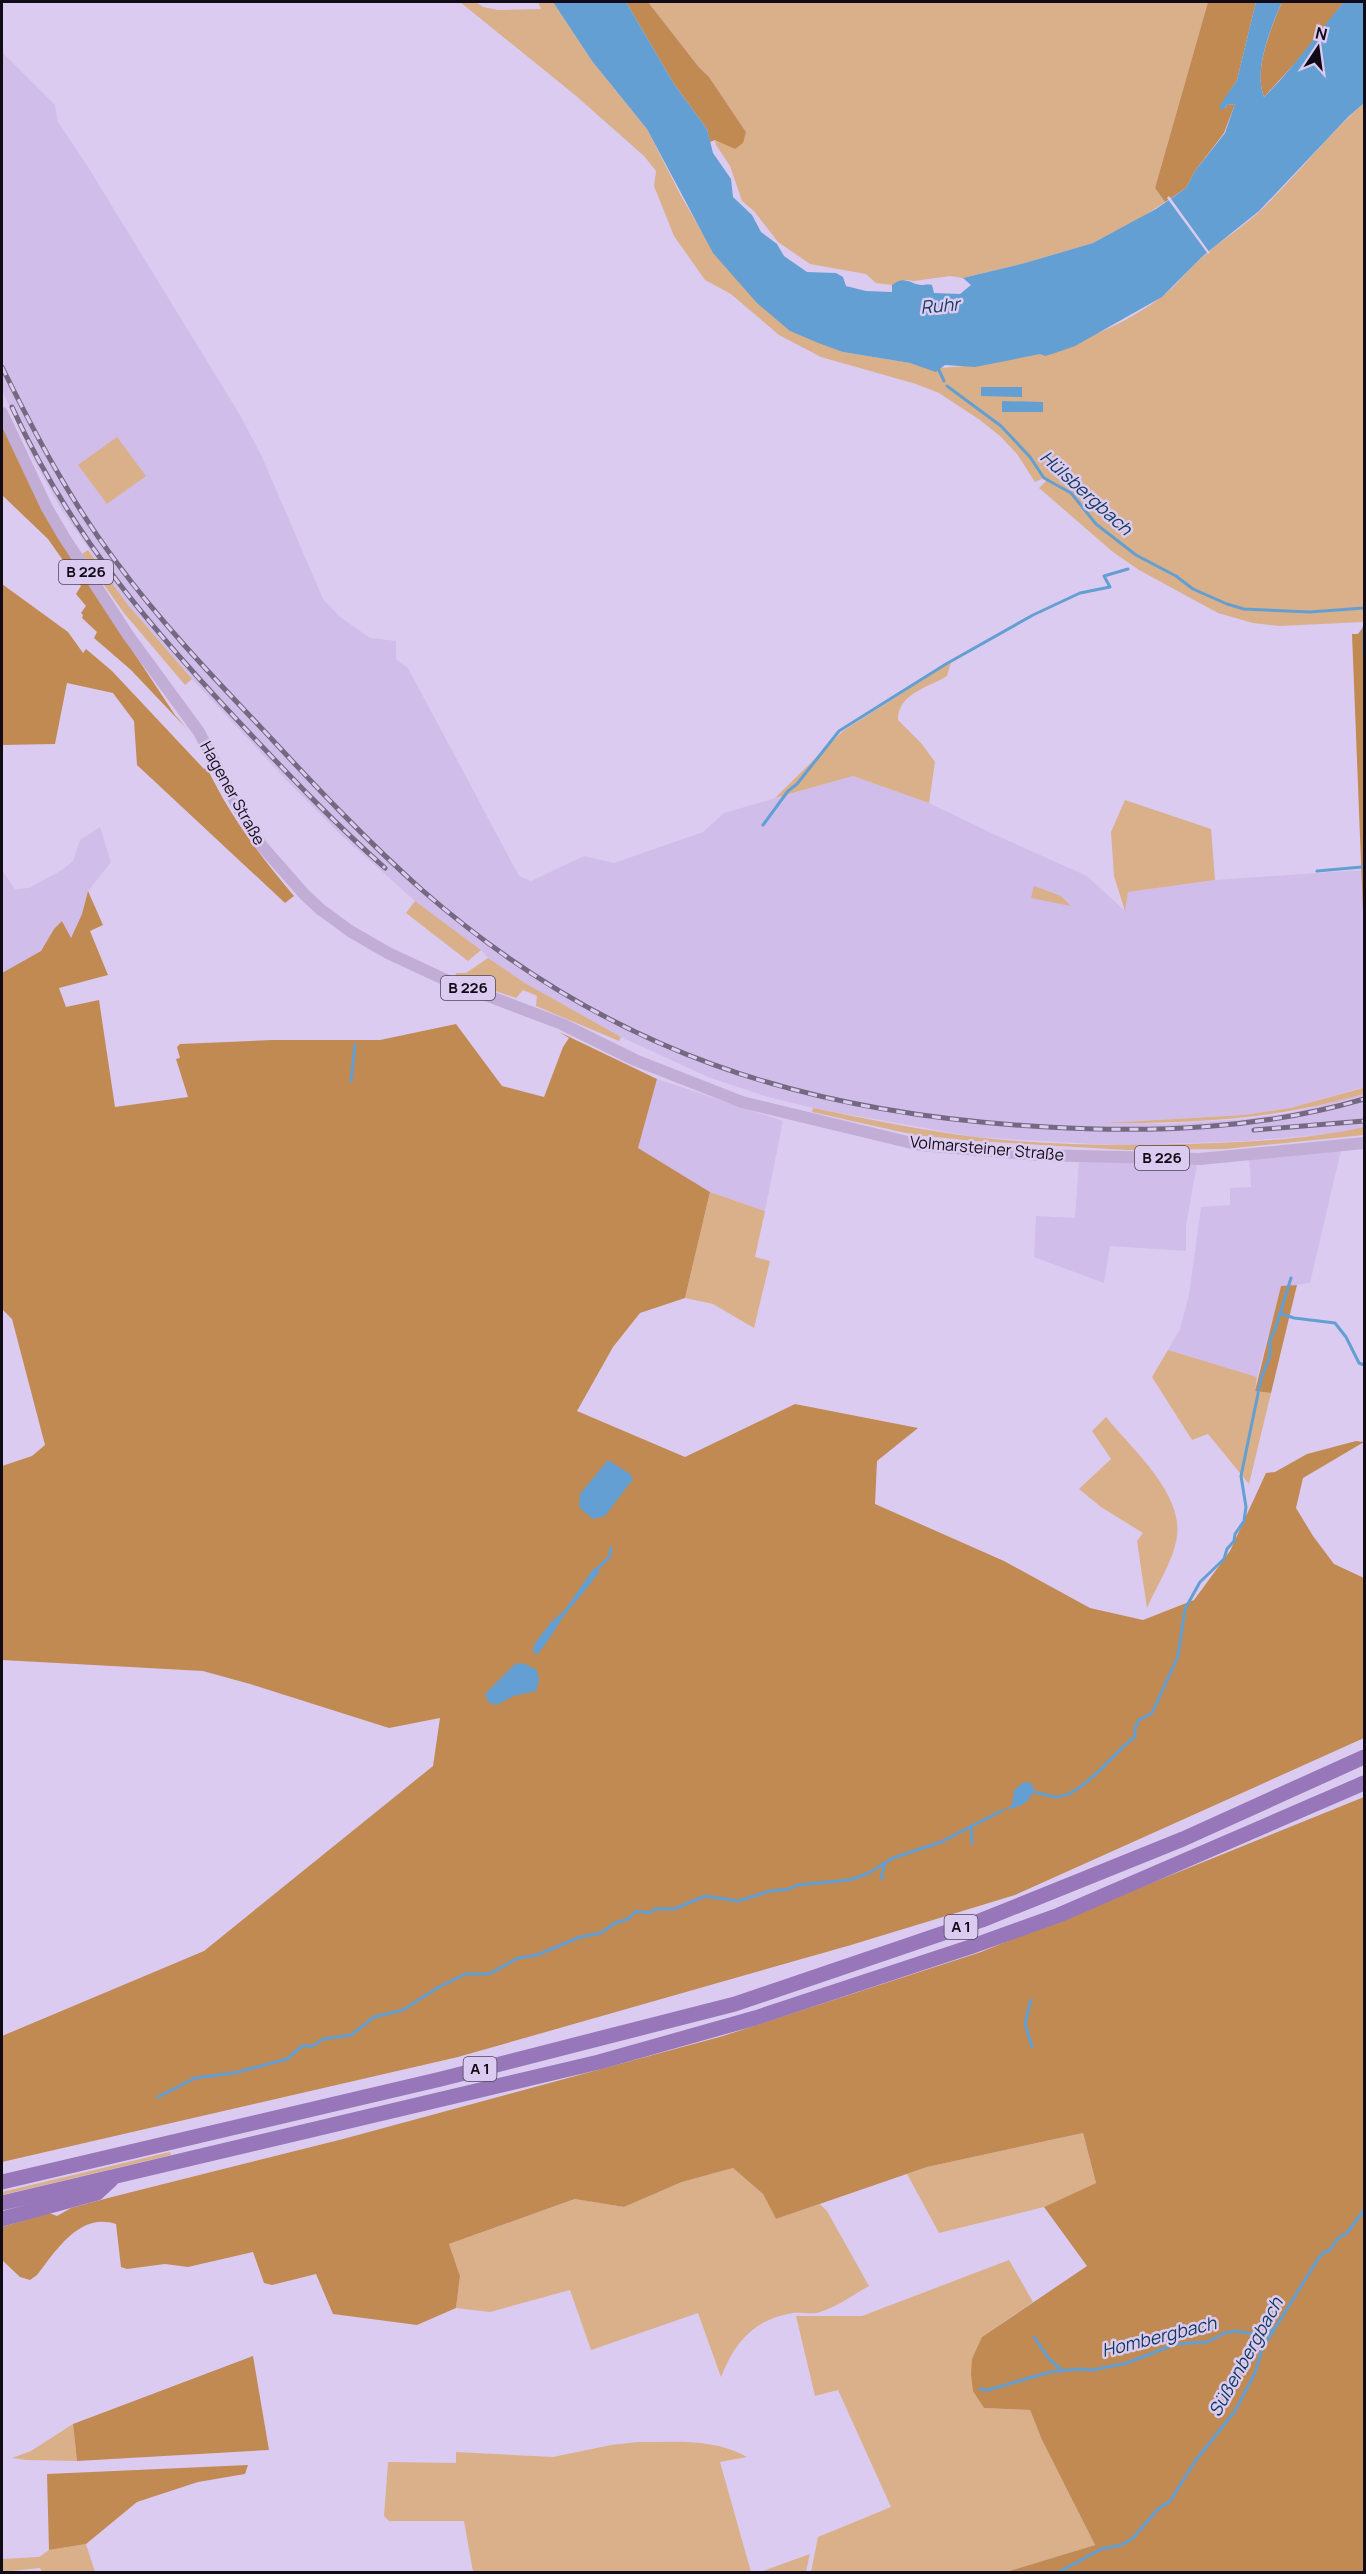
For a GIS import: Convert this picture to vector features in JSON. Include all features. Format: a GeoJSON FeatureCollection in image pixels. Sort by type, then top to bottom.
{"type":"FeatureCollection","features":[{"type":"Feature","properties":{"kind":"highway","name":"A 1"},"geometry":{"type":"LineString","coordinates":[[5,2179],[557,2050],[735,2004],[982,1920],[1183,1839],[1365,1757]]}},
{"type":"Feature","properties":{"kind":"highway","name":"A 1"},"geometry":{"type":"LineString","coordinates":[[2,2203],[598,2062],[755,2018],[1059,1915],[1161,1873],[1365,1783]]}},
{"type":"Feature","properties":{"kind":"highway"},"geometry":{"type":"LineString","coordinates":[[2,2219],[97,2193],[113,2178]]}},
{"type":"Feature","properties":{"kind":"main road","name":"Hagener Straße"},"geometry":{"type":"LineString","coordinates":[[2,413],[47,508],[88,575],[199,732],[238,807],[261,845],[304,894],[332,918],[388,953],[446,980],[562,1024],[622,1054]]}},
{"type":"Feature","properties":{"kind":"main road","name":"Volmarsteiner Straße"},"geometry":{"type":"LineString","coordinates":[[622,1054],[742,1102],[920,1145],[1040,1155],[1200,1159],[1365,1143]]}},
{"type":"Feature","properties":{"kind":"shaded area"},"geometry":{"type":"Polygon","coordinates":[[[460,2],[476,2],[483,7],[498,10],[541,9],[538,2],[553,2],[592,61],[647,129],[701,230],[843,352],[910,363],[936,371],[940,368],[1027,356],[1083,339],[1136,314],[1160,298],[1200,259],[1260,211],[1364,103],[1364,622],[1279,626],[1253,623],[1218,613],[1139,570],[1113,552],[1039,488],[1047,480],[1044,478],[1035,482],[1017,454],[1000,436],[939,393],[916,384],[821,357],[779,335],[731,294],[705,280],[674,236],[654,186],[656,171],[644,156],[575,95],[460,2]]]}},
{"type":"Feature","properties":{"kind":"shaded area"},"geometry":{"type":"Polygon","coordinates":[[[626,2],[648,2],[709,77],[746,132],[743,143],[735,149],[715,140],[710,142],[707,129],[674,84],[626,2]]]}},
{"type":"Feature","properties":{"kind":"shaded area"},"geometry":{"type":"Polygon","coordinates":[[[648,2],[1208,2],[1155,188],[1165,202],[1138,220],[1093,243],[963,278],[950,276],[905,280],[892,285],[876,283],[866,274],[810,264],[778,242],[754,211],[742,201],[730,166],[715,140],[746,132],[709,77],[648,2]]]}},
{"type":"Feature","properties":{"kind":"shaded area"},"geometry":{"type":"Polygon","coordinates":[[[1208,2],[1256,2],[1237,80],[1220,106],[1225,108],[1227,105],[1235,104],[1224,133],[1195,171],[1186,188],[1165,202],[1155,188],[1208,2]]]}},
{"type":"Feature","properties":{"kind":"shaded area"},"geometry":{"type":"Polygon","coordinates":[[[1282,2],[1344,2],[1297,61],[1264,97],[1261,86],[1262,62],[1282,2]]]}},
{"type":"Feature","properties":{"kind":"shaded area"},"geometry":{"type":"Polygon","coordinates":[[[2,52],[55,105],[58,122],[240,415],[262,457],[323,599],[339,616],[370,638],[396,641],[396,659],[408,668],[519,876],[531,881],[584,856],[614,863],[703,832],[724,813],[853,776],[929,803],[1087,876],[1124,910],[1128,892],[1215,880],[1362,870],[1364,1087],[1290,1108],[1244,1115],[1116,1122],[1167,1124],[1244,1119],[1289,1113],[1364,1094],[1364,1127],[1330,1134],[1246,1141],[1136,1145],[1094,1144],[975,1137],[813,1108],[765,1096],[708,1077],[621,1037],[525,983],[488,958],[481,950],[415,901],[342,836],[289,783],[192,679],[128,605],[61,509],[32,457],[2,390],[2,52]]]}},
{"type":"Feature","properties":{"kind":"shaded area"},"geometry":{"type":"Polygon","coordinates":[[[2,422],[132,650],[175,715],[187,729],[131,670],[94,638],[97,632],[82,618],[81,613],[86,606],[76,594],[81,586],[48,539],[2,495],[2,422]]]}},
{"type":"Feature","properties":{"kind":"shaded area"},"geometry":{"type":"Polygon","coordinates":[[[117,437],[146,476],[107,504],[78,465],[117,437]]]}},
{"type":"Feature","properties":{"kind":"shaded area"},"geometry":{"type":"Polygon","coordinates":[[[88,550],[128,605],[192,679],[185,685],[124,613],[82,554],[88,550]]]}},
{"type":"Feature","properties":{"kind":"shaded area"},"geometry":{"type":"Polygon","coordinates":[[[2,584],[68,632],[83,653],[86,649],[112,671],[204,769],[207,768],[246,835],[294,896],[285,903],[137,765],[134,721],[113,693],[67,683],[55,744],[2,745],[2,584]]]}},
{"type":"Feature","properties":{"kind":"shaded area"},"geometry":{"type":"Polygon","coordinates":[[[1364,626],[1364,937],[1352,634],[1358,634],[1364,626]]]}},
{"type":"Feature","properties":{"kind":"shaded area"},"geometry":{"type":"Polygon","coordinates":[[[951,662],[947,676],[908,697],[899,711],[898,720],[921,743],[935,762],[929,803],[853,776],[775,798],[843,731],[951,662]]]}},
{"type":"Feature","properties":{"kind":"shaded area"},"geometry":{"type":"Polygon","coordinates":[[[1125,800],[1211,829],[1215,880],[1128,892],[1125,911],[1114,876],[1111,832],[1125,800]]]}},
{"type":"Feature","properties":{"kind":"shaded area"},"geometry":{"type":"Polygon","coordinates":[[[100,827],[111,862],[88,891],[82,914],[70,939],[63,921],[54,929],[41,951],[2,973],[2,870],[15,889],[29,888],[62,870],[73,861],[80,840],[100,827]]]}},
{"type":"Feature","properties":{"kind":"shaded area"},"geometry":{"type":"Polygon","coordinates":[[[1034,886],[1061,896],[1071,906],[1031,898],[1034,886]]]}},
{"type":"Feature","properties":{"kind":"shaded area"},"geometry":{"type":"Polygon","coordinates":[[[88,891],[103,925],[90,931],[108,975],[59,988],[66,1007],[99,1000],[115,1107],[188,1097],[176,1059],[180,1058],[177,1047],[180,1044],[272,1040],[380,1040],[456,1024],[502,1086],[544,1097],[563,1047],[569,1038],[559,1032],[657,1079],[638,1148],[710,1192],[685,1298],[640,1313],[613,1347],[577,1411],[685,1457],[795,1404],[918,1428],[877,1461],[875,1504],[1004,1561],[1090,1608],[1143,1620],[1194,1600],[1230,1551],[1266,1473],[1275,1472],[1307,1454],[1356,1441],[1364,1442],[1303,1478],[1296,1508],[1334,1564],[1364,1578],[1364,1738],[1015,1895],[851,1945],[458,2057],[2,2162],[2,2036],[204,1951],[433,1766],[440,1718],[389,1728],[203,1671],[2,1660],[2,1466],[32,1456],[45,1445],[12,1319],[2,1309],[2,973],[41,951],[54,929],[62,921],[71,938],[82,914],[88,891]]]}},
{"type":"Feature","properties":{"kind":"shaded area"},"geometry":{"type":"Polygon","coordinates":[[[415,901],[481,950],[468,961],[406,913],[415,901]]]}},
{"type":"Feature","properties":{"kind":"shaded area"},"geometry":{"type":"Polygon","coordinates":[[[488,958],[525,983],[621,1037],[619,1041],[536,1006],[537,996],[523,990],[516,998],[455,977],[456,973],[466,973],[488,958]]]}},
{"type":"Feature","properties":{"kind":"shaded area"},"geometry":{"type":"Polygon","coordinates":[[[657,1079],[783,1121],[765,1211],[710,1192],[638,1148],[657,1079]]]}},
{"type":"Feature","properties":{"kind":"shaded area"},"geometry":{"type":"Polygon","coordinates":[[[1363,1088],[1364,1094],[1268,1114],[1202,1121],[1103,1123],[1244,1115],[1290,1108],[1363,1088]]]}},
{"type":"Feature","properties":{"kind":"shaded area"},"geometry":{"type":"Polygon","coordinates":[[[813,1108],[975,1137],[1065,1144],[1156,1145],[1253,1141],[1309,1136],[1364,1127],[1364,1135],[1225,1149],[1127,1150],[974,1141],[915,1135],[812,1112],[813,1108]]]}},
{"type":"Feature","properties":{"kind":"shaded area"},"geometry":{"type":"Polygon","coordinates":[[[1342,1146],[1310,1283],[1281,1287],[1257,1377],[1168,1350],[1180,1329],[1189,1295],[1201,1207],[1230,1205],[1230,1188],[1251,1187],[1249,1155],[1342,1146]]]}},
{"type":"Feature","properties":{"kind":"shaded area"},"geometry":{"type":"Polygon","coordinates":[[[1079,1161],[1197,1165],[1186,1225],[1186,1251],[1110,1246],[1104,1283],[1034,1257],[1036,1216],[1075,1218],[1079,1161]]]}},
{"type":"Feature","properties":{"kind":"shaded area"},"geometry":{"type":"Polygon","coordinates":[[[710,1192],[765,1211],[755,1257],[770,1261],[754,1328],[713,1304],[685,1298],[710,1192]]]}},
{"type":"Feature","properties":{"kind":"shaded area"},"geometry":{"type":"Polygon","coordinates":[[[1297,1285],[1271,1393],[1255,1391],[1281,1286],[1297,1285]]]}},
{"type":"Feature","properties":{"kind":"shaded area"},"geometry":{"type":"Polygon","coordinates":[[[1168,1350],[1257,1377],[1255,1391],[1271,1393],[1249,1484],[1208,1434],[1192,1440],[1152,1377],[1168,1350]]]}},
{"type":"Feature","properties":{"kind":"shaded area"},"geometry":{"type":"Polygon","coordinates":[[[1106,1417],[1153,1472],[1172,1504],[1177,1520],[1177,1536],[1172,1554],[1147,1608],[1137,1541],[1143,1533],[1101,1507],[1079,1489],[1111,1459],[1092,1431],[1106,1417]]]}},
{"type":"Feature","properties":{"kind":"shaded area"},"geometry":{"type":"Polygon","coordinates":[[[1364,1797],[1364,2572],[1006,2572],[1095,2545],[1042,2440],[1030,2410],[984,2408],[973,2391],[971,2374],[972,2359],[982,2337],[1087,2266],[1044,2207],[1096,2183],[1083,2133],[927,2167],[776,2219],[763,2194],[733,2168],[682,2182],[624,2207],[575,2199],[449,2244],[460,2276],[456,2308],[417,2325],[333,2314],[316,2274],[272,2285],[264,2283],[253,2252],[188,2267],[165,2264],[127,2269],[121,2267],[116,2224],[103,2222],[80,2229],[61,2245],[37,2275],[30,2280],[20,2277],[2,2260],[2,2227],[49,2213],[57,2216],[71,2208],[108,2198],[343,2139],[723,2036],[981,1952],[1364,1797]]]}},
{"type":"Feature","properties":{"kind":"shaded area"},"geometry":{"type":"Polygon","coordinates":[[[1083,2133],[1096,2183],[1044,2207],[939,2233],[907,2174],[927,2167],[1083,2133]]]}},
{"type":"Feature","properties":{"kind":"shaded area"},"geometry":{"type":"Polygon","coordinates":[[[170,2152],[171,2155],[2,2195],[2,2192],[170,2152]]]}},
{"type":"Feature","properties":{"kind":"shaded area"},"geometry":{"type":"Polygon","coordinates":[[[733,2168],[763,2194],[776,2219],[820,2204],[827,2211],[869,2286],[826,2310],[817,2313],[793,2313],[779,2316],[757,2327],[740,2343],[721,2377],[698,2313],[591,2350],[570,2290],[490,2312],[456,2308],[460,2276],[449,2244],[576,2199],[624,2207],[682,2182],[733,2168]]]}},
{"type":"Feature","properties":{"kind":"shaded area"},"geometry":{"type":"Polygon","coordinates":[[[1009,2260],[1033,2302],[982,2337],[984,2408],[1030,2410],[1042,2440],[1095,2545],[1006,2572],[811,2572],[818,2537],[891,2507],[838,2390],[815,2396],[796,2316],[862,2316],[1009,2260]]]}},
{"type":"Feature","properties":{"kind":"shaded area"},"geometry":{"type":"Polygon","coordinates":[[[253,2356],[269,2450],[77,2461],[73,2424],[253,2356]]]}},
{"type":"Feature","properties":{"kind":"shaded area"},"geometry":{"type":"Polygon","coordinates":[[[73,2424],[77,2461],[12,2458],[31,2451],[73,2424]]]}},
{"type":"Feature","properties":{"kind":"shaded area"},"geometry":{"type":"Polygon","coordinates":[[[638,2442],[694,2442],[721,2447],[747,2457],[720,2462],[751,2572],[473,2572],[464,2521],[389,2521],[384,2516],[388,2462],[456,2463],[456,2452],[553,2457],[638,2442]]]}},
{"type":"Feature","properties":{"kind":"shaded area"},"geometry":{"type":"Polygon","coordinates":[[[248,2465],[245,2474],[198,2482],[137,2502],[86,2544],[49,2550],[47,2474],[248,2465]]]}},
{"type":"Feature","properties":{"kind":"shaded area"},"geometry":{"type":"Polygon","coordinates":[[[86,2544],[95,2572],[42,2572],[40,2568],[2,2572],[2,2559],[39,2557],[49,2550],[86,2544]]]}},
{"type":"Feature","properties":{"kind":"shaded area"},"geometry":{"type":"Polygon","coordinates":[[[810,2554],[806,2572],[760,2572],[810,2554]]]}},
{"type":"Feature","properties":{"kind":"water","name":"Ruhr"},"geometry":{"type":"Polygon","coordinates":[[[553,2],[626,2],[674,84],[707,129],[713,153],[731,179],[733,197],[752,215],[761,232],[777,244],[784,256],[807,272],[836,273],[843,277],[846,286],[866,291],[892,292],[892,285],[904,280],[921,285],[932,285],[934,293],[960,294],[971,285],[963,278],[1093,243],[1156,209],[1186,188],[1195,171],[1225,133],[1235,104],[1227,105],[1223,110],[1220,109],[1220,105],[1237,80],[1256,2],[1282,2],[1262,62],[1261,86],[1264,97],[1344,2],[1364,2],[1364,103],[1259,211],[1204,255],[1162,297],[1075,346],[1055,353],[975,367],[945,365],[936,372],[910,363],[843,352],[821,344],[790,331],[757,303],[713,253],[647,129],[592,61],[553,2]]]}},
{"type":"Feature","properties":{"kind":"water"},"geometry":{"type":"Polygon","coordinates":[[[981,387],[1022,387],[1022,397],[981,396],[981,387]]]}},
{"type":"Feature","properties":{"kind":"water"},"geometry":{"type":"Polygon","coordinates":[[[1002,401],[1043,402],[1043,412],[1002,412],[1002,401]]]}},
{"type":"Feature","properties":{"kind":"water"},"geometry":{"type":"Polygon","coordinates":[[[608,1460],[630,1474],[633,1479],[605,1516],[593,1519],[579,1507],[580,1494],[608,1460]]]}},
{"type":"Feature","properties":{"kind":"water"},"geometry":{"type":"Polygon","coordinates":[[[594,1568],[600,1571],[564,1616],[545,1645],[537,1654],[534,1654],[535,1643],[552,1621],[564,1611],[594,1568]]]}},
{"type":"Feature","properties":{"kind":"water"},"geometry":{"type":"Polygon","coordinates":[[[516,1663],[525,1664],[537,1670],[539,1680],[536,1691],[514,1696],[496,1705],[488,1702],[485,1694],[516,1663]]]}},
{"type":"Feature","properties":{"kind":"water"},"geometry":{"type":"Polygon","coordinates":[[[1024,1782],[1031,1783],[1034,1788],[1029,1799],[1022,1805],[1001,1811],[1012,1805],[1014,1790],[1024,1782]]]}},
{"type":"Feature","properties":{"kind":"pier"},"geometry":{"type":"Polygon","coordinates":[[[1169,196],[1210,253],[1208,254],[1167,198],[1169,196]]]}},
{"type":"Feature","properties":{"kind":"waterway","name":"Hülsbergbach"},"geometry":{"type":"LineString","coordinates":[[937,366],[944,381]]}},
{"type":"Feature","properties":{"kind":"waterway","name":"Hülsbergbach"},"geometry":{"type":"LineString","coordinates":[[947,386],[1001,426],[1030,457],[1044,478],[1071,493],[1096,524],[1136,555],[1176,576],[1193,589],[1244,609],[1310,612],[1364,608]]}},
{"type":"Feature","properties":{"kind":"waterway"},"geometry":{"type":"LineString","coordinates":[[763,825],[788,791],[797,784],[839,731],[946,664],[1033,615],[1080,593],[1110,587],[1104,576],[1128,569]]}},
{"type":"Feature","properties":{"kind":"waterway"},"geometry":{"type":"LineString","coordinates":[[1364,627],[1364,654]]}},
{"type":"Feature","properties":{"kind":"waterway"},"geometry":{"type":"LineString","coordinates":[[1317,871],[1362,867]]}},
{"type":"Feature","properties":{"kind":"waterway"},"geometry":{"type":"LineString","coordinates":[[351,1081],[355,1045]]}},
{"type":"Feature","properties":{"kind":"waterway"},"geometry":{"type":"LineString","coordinates":[[1034,1792],[1057,1797],[1067,1795],[1077,1789],[1135,1737],[1135,1728],[1139,1720],[1152,1713],[1178,1656],[1185,1609],[1200,1582],[1224,1559],[1227,1549],[1234,1541],[1235,1534],[1244,1521],[1246,1507],[1241,1476],[1261,1379],[1270,1356],[1270,1339],[1291,1278]]}},
{"type":"Feature","properties":{"kind":"waterway"},"geometry":{"type":"LineString","coordinates":[[1279,1313],[1294,1318],[1335,1323],[1346,1337],[1359,1363],[1364,1365]]}},
{"type":"Feature","properties":{"kind":"waterway"},"geometry":{"type":"LineString","coordinates":[[597,1569],[610,1556],[611,1548]]}},
{"type":"Feature","properties":{"kind":"waterway"},"geometry":{"type":"LineString","coordinates":[[158,2097],[195,2078],[234,2073],[287,2059],[302,2046],[313,2046],[323,2039],[351,2035],[374,2017],[403,2010],[437,1988],[465,1974],[489,1974],[518,1958],[537,1955],[580,1937],[601,1933],[615,1923],[628,1919],[636,1911],[649,1913],[655,1909],[674,1909],[705,1896],[738,1901],[797,1885],[849,1880],[867,1874],[893,1858],[941,1842],[1001,1811]]}},
{"type":"Feature","properties":{"kind":"waterway"},"geometry":{"type":"LineString","coordinates":[[971,1827],[972,1843]]}},
{"type":"Feature","properties":{"kind":"waterway"},"geometry":{"type":"LineString","coordinates":[[881,1879],[885,1863]]}},
{"type":"Feature","properties":{"kind":"waterway"},"geometry":{"type":"LineString","coordinates":[[1031,2000],[1025,2023],[1032,2047]]}},
{"type":"Feature","properties":{"kind":"waterway","name":"Süßenbergbach"},"geometry":{"type":"LineString","coordinates":[[1059,2572],[1101,2549],[1121,2545],[1132,2539],[1158,2509],[1170,2501],[1196,2460],[1235,2411],[1255,2373],[1262,2349],[1318,2259],[1330,2250],[1338,2238],[1347,2233],[1364,2210]]}},
{"type":"Feature","properties":{"kind":"waterway","name":"Hombergbach"},"geometry":{"type":"LineString","coordinates":[[980,2389],[988,2390],[1050,2372],[1092,2370],[1127,2363],[1176,2344],[1207,2342],[1225,2333],[1235,2331],[1256,2334],[1274,2330]]}},
{"type":"Feature","properties":{"kind":"waterway"},"geometry":{"type":"LineString","coordinates":[[1034,2337],[1050,2360],[1062,2370]]}},
{"type":"Feature","properties":{"kind":"railway"},"geometry":{"type":"LineString","coordinates":[[2,367],[41,443],[84,516],[134,586],[189,651],[362,833],[422,890],[492,946],[564,994],[637,1033],[713,1064],[791,1089],[873,1107],[958,1120],[1087,1129],[1207,1127],[1286,1117],[1364,1099]]}},
{"type":"Feature","properties":{"kind":"railway"},"geometry":{"type":"LineString","coordinates":[[12,407],[59,495],[112,575],[206,686],[329,816],[385,868]]}},
{"type":"Feature","properties":{"kind":"railway"},"geometry":{"type":"LineString","coordinates":[[1254,1130],[1364,1121]]}}]}
